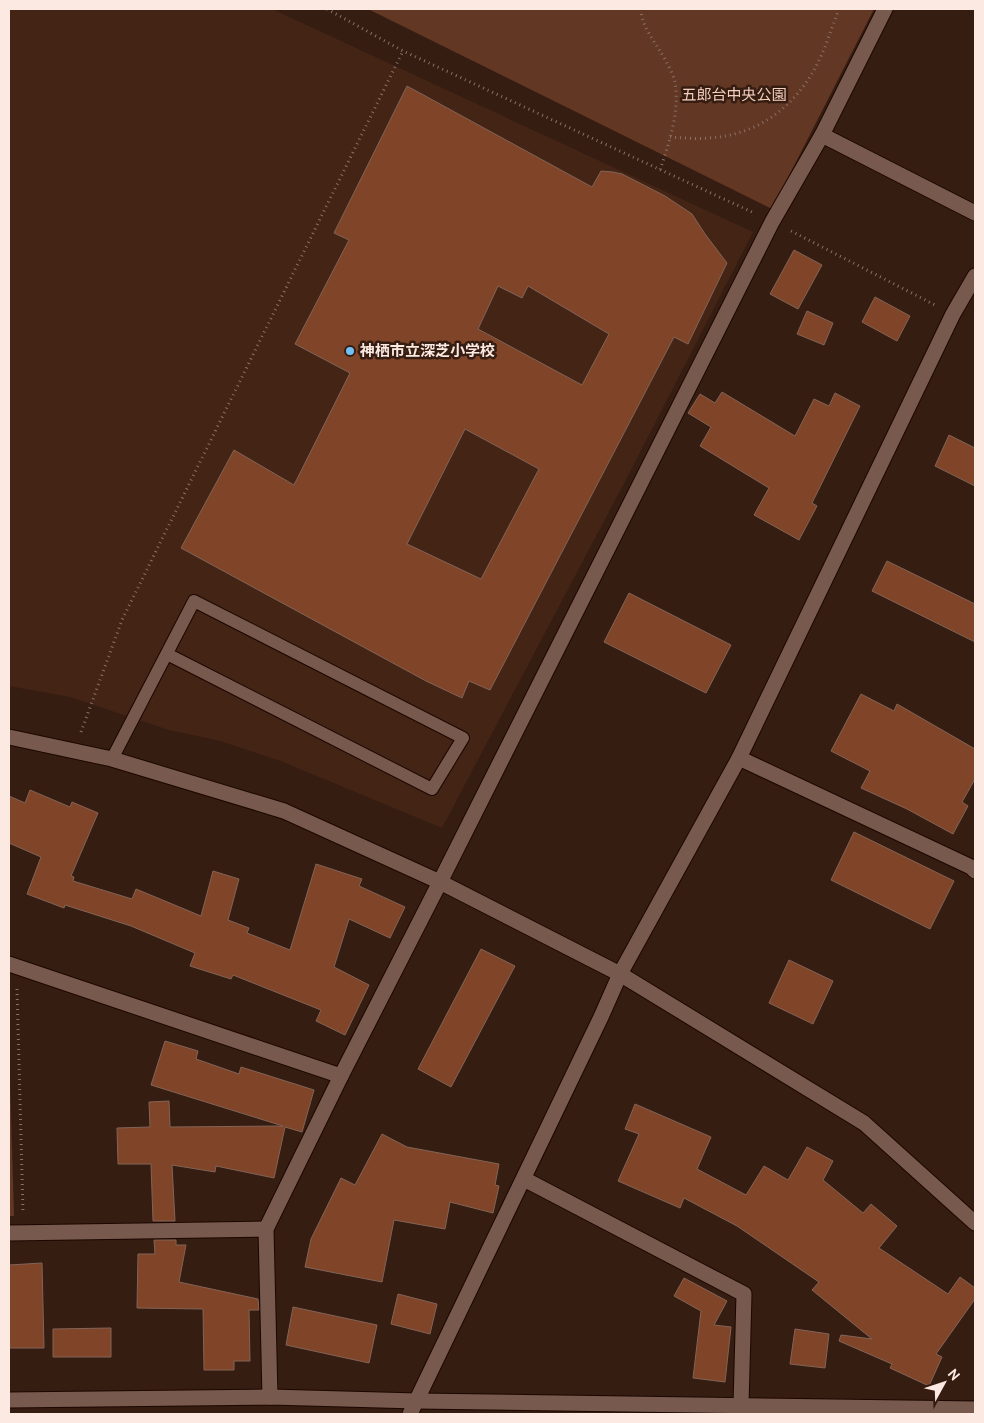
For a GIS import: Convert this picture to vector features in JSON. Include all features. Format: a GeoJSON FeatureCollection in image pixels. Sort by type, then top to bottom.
{"type":"FeatureCollection","features":[{"type":"Feature","properties":{"kind":"street"},"geometry":{"type":"LineString","coordinates":[[270,1397],[266,1229],[341,1076],[772,222],[822,135],[885,9]]}},
{"type":"Feature","properties":{"kind":"street"},"geometry":{"type":"LineString","coordinates":[[822,135],[975,213]]}},
{"type":"Feature","properties":{"kind":"street"},"geometry":{"type":"LineString","coordinates":[[414,1408],[620,974],[739,758],[953,314],[975,276]]}},
{"type":"Feature","properties":{"kind":"street"},"geometry":{"type":"LineString","coordinates":[[9,737],[112,759],[284,811],[440,882],[620,974],[864,1123],[975,1222]]}},
{"type":"Feature","properties":{"kind":"street"},"geometry":{"type":"LineString","coordinates":[[739,758],[974,865]]}},
{"type":"Feature","properties":{"kind":"street"},"geometry":{"type":"LineString","coordinates":[[13,966],[341,1076]]}},
{"type":"Feature","properties":{"kind":"street"},"geometry":{"type":"LineString","coordinates":[[524,1179],[744,1294],[741,1405]]}},
{"type":"Feature","properties":{"kind":"street"},"geometry":{"type":"LineString","coordinates":[[16,1233],[266,1229]]}},
{"type":"Feature","properties":{"kind":"street"},"geometry":{"type":"LineString","coordinates":[[9,1400],[270,1397],[414,1408],[741,1405],[975,1409]]}},
{"type":"Feature","properties":{"kind":"lane"},"geometry":{"type":"LineString","coordinates":[[112,759],[194,601],[463,738],[432,789],[167,654]]}},
{"type":"Feature","properties":{"kind":"path"},"geometry":{"type":"LineString","coordinates":[[327,9],[403,51],[772,222],[953,314]]}},
{"type":"Feature","properties":{"kind":"path"},"geometry":{"type":"LineString","coordinates":[[641,9],[641,14],[650,36],[660,51],[675,82],[675,110],[670,137],[660,170]]}},
{"type":"Feature","properties":{"kind":"path"},"geometry":{"type":"LineString","coordinates":[[670,137],[710,138],[738,132],[765,122],[791,103],[814,69],[839,9]]}},
{"type":"Feature","properties":{"kind":"path"},"geometry":{"type":"LineString","coordinates":[[74,751],[122,620],[403,51]]}},
{"type":"Feature","properties":{"kind":"path"},"geometry":{"type":"LineString","coordinates":[[13,966],[16,1233]]}},
{"type":"Feature","properties":{"kind":"shaded area","name":"神栖市立深芝小学校"},"geometry":{"type":"Polygon","coordinates":[[[9,9],[272,9],[753,232],[631,470],[442,828],[278,760],[220,741],[169,730],[70,697],[9,686],[9,9]]]}},
{"type":"Feature","properties":{"kind":"green space","name":"五郎台中央公園"},"geometry":{"type":"Polygon","coordinates":[[[368,9],[874,9],[772,209],[368,9]]]}},
{"type":"Feature","properties":{"kind":"green space"},"geometry":{"type":"Polygon","coordinates":[[[9,1048],[14,1216],[9,1216],[9,1048]]]}},
{"type":"Feature","properties":{"kind":"building"},"geometry":{"type":"Polygon","coordinates":[[[407,86],[592,187],[601,171],[613,172],[622,174],[665,196],[692,214],[727,263],[688,344],[674,337],[490,690],[469,681],[462,698],[426,681],[181,548],[234,450],[294,485],[350,373],[295,344],[349,240],[334,233],[407,86]],[[498,286],[478,329],[582,385],[609,334],[528,286],[522,298],[498,286]],[[465,429],[407,544],[481,579],[539,469],[465,429]]]}},
{"type":"Feature","properties":{"kind":"building"},"geometry":{"type":"Polygon","coordinates":[[[794,250],[822,265],[798,309],[770,294],[794,250]]]}},
{"type":"Feature","properties":{"kind":"building"},"geometry":{"type":"Polygon","coordinates":[[[875,297],[910,316],[897,341],[862,322],[875,297]]]}},
{"type":"Feature","properties":{"kind":"building"},"geometry":{"type":"Polygon","coordinates":[[[807,311],[833,323],[824,345],[797,334],[807,311]]]}},
{"type":"Feature","properties":{"kind":"building"},"geometry":{"type":"Polygon","coordinates":[[[722,392],[795,436],[814,399],[829,406],[835,393],[860,406],[812,503],[817,506],[799,540],[754,515],[769,488],[700,446],[711,427],[688,413],[700,394],[715,403],[722,392]]]}},
{"type":"Feature","properties":{"kind":"building"},"geometry":{"type":"Polygon","coordinates":[[[949,435],[975,448],[975,486],[935,466],[949,435]]]}},
{"type":"Feature","properties":{"kind":"building"},"geometry":{"type":"Polygon","coordinates":[[[887,561],[975,604],[975,642],[872,591],[887,561]]]}},
{"type":"Feature","properties":{"kind":"building"},"geometry":{"type":"Polygon","coordinates":[[[629,593],[731,645],[706,693],[604,642],[629,593]]]}},
{"type":"Feature","properties":{"kind":"building"},"geometry":{"type":"Polygon","coordinates":[[[861,694],[894,711],[897,704],[975,749],[975,779],[962,802],[968,806],[953,834],[907,809],[861,788],[870,771],[831,751],[861,694]]]}},
{"type":"Feature","properties":{"kind":"building"},"geometry":{"type":"Polygon","coordinates":[[[30,790],[70,807],[72,802],[98,813],[71,876],[74,877],[73,881],[132,899],[136,889],[201,916],[213,871],[239,879],[228,920],[249,928],[247,933],[290,950],[316,864],[362,879],[359,886],[405,907],[390,938],[349,919],[334,967],[369,985],[345,1035],[316,1021],[321,1010],[233,975],[231,979],[190,966],[195,953],[131,926],[65,905],[64,908],[27,894],[41,857],[9,843],[9,796],[25,803],[30,790]]]}},
{"type":"Feature","properties":{"kind":"building"},"geometry":{"type":"Polygon","coordinates":[[[854,832],[954,881],[930,929],[831,880],[854,832]]]}},
{"type":"Feature","properties":{"kind":"building"},"geometry":{"type":"Polygon","coordinates":[[[481,949],[515,966],[451,1087],[418,1069],[481,949]]]}},
{"type":"Feature","properties":{"kind":"building"},"geometry":{"type":"Polygon","coordinates":[[[789,960],[833,981],[813,1024],[769,1003],[789,960]]]}},
{"type":"Feature","properties":{"kind":"building"},"geometry":{"type":"Polygon","coordinates":[[[165,1041],[198,1051],[196,1059],[239,1074],[241,1067],[314,1090],[302,1132],[285,1127],[274,1178],[216,1166],[215,1172],[172,1165],[175,1221],[153,1221],[151,1164],[118,1164],[117,1128],[150,1127],[149,1102],[169,1101],[170,1127],[283,1126],[151,1085],[165,1041]]]}},
{"type":"Feature","properties":{"kind":"building"},"geometry":{"type":"Polygon","coordinates":[[[635,1104],[711,1137],[697,1169],[746,1195],[764,1166],[788,1180],[807,1147],[833,1161],[823,1180],[863,1213],[871,1204],[897,1226],[879,1248],[948,1294],[960,1277],[975,1288],[975,1299],[936,1354],[942,1357],[929,1386],[890,1368],[892,1364],[839,1341],[841,1335],[872,1339],[812,1290],[819,1282],[737,1226],[684,1198],[680,1208],[618,1181],[639,1134],[625,1129],[635,1104]]]}},
{"type":"Feature","properties":{"kind":"building"},"geometry":{"type":"Polygon","coordinates":[[[382,1134],[407,1147],[499,1164],[495,1185],[499,1186],[493,1213],[450,1202],[445,1229],[394,1220],[382,1282],[305,1267],[311,1239],[341,1178],[355,1185],[382,1134]]]}},
{"type":"Feature","properties":{"kind":"building"},"geometry":{"type":"Polygon","coordinates":[[[154,1240],[176,1240],[176,1245],[186,1245],[179,1282],[258,1299],[259,1310],[249,1310],[250,1361],[234,1361],[234,1370],[204,1370],[203,1309],[137,1308],[138,1254],[155,1254],[154,1240]]]}},
{"type":"Feature","properties":{"kind":"building"},"geometry":{"type":"Polygon","coordinates":[[[42,1263],[44,1348],[9,1348],[9,1265],[42,1263]]]}},
{"type":"Feature","properties":{"kind":"building"},"geometry":{"type":"Polygon","coordinates":[[[684,1278],[727,1301],[714,1325],[731,1327],[725,1382],[693,1378],[701,1311],[674,1296],[684,1278]]]}},
{"type":"Feature","properties":{"kind":"building"},"geometry":{"type":"Polygon","coordinates":[[[398,1294],[437,1304],[430,1334],[391,1324],[398,1294]]]}},
{"type":"Feature","properties":{"kind":"building"},"geometry":{"type":"Polygon","coordinates":[[[293,1307],[377,1325],[369,1363],[286,1345],[293,1307]]]}},
{"type":"Feature","properties":{"kind":"building"},"geometry":{"type":"Polygon","coordinates":[[[111,1328],[111,1357],[53,1357],[53,1329],[111,1328]]]}},
{"type":"Feature","properties":{"kind":"building"},"geometry":{"type":"Polygon","coordinates":[[[795,1329],[829,1334],[825,1368],[790,1364],[795,1329]]]}},
{"type":"Feature","properties":{"kind":"place","name":"神栖市立深芝小学校"},"geometry":{"type":"Point","coordinates":[350,351]}}]}
